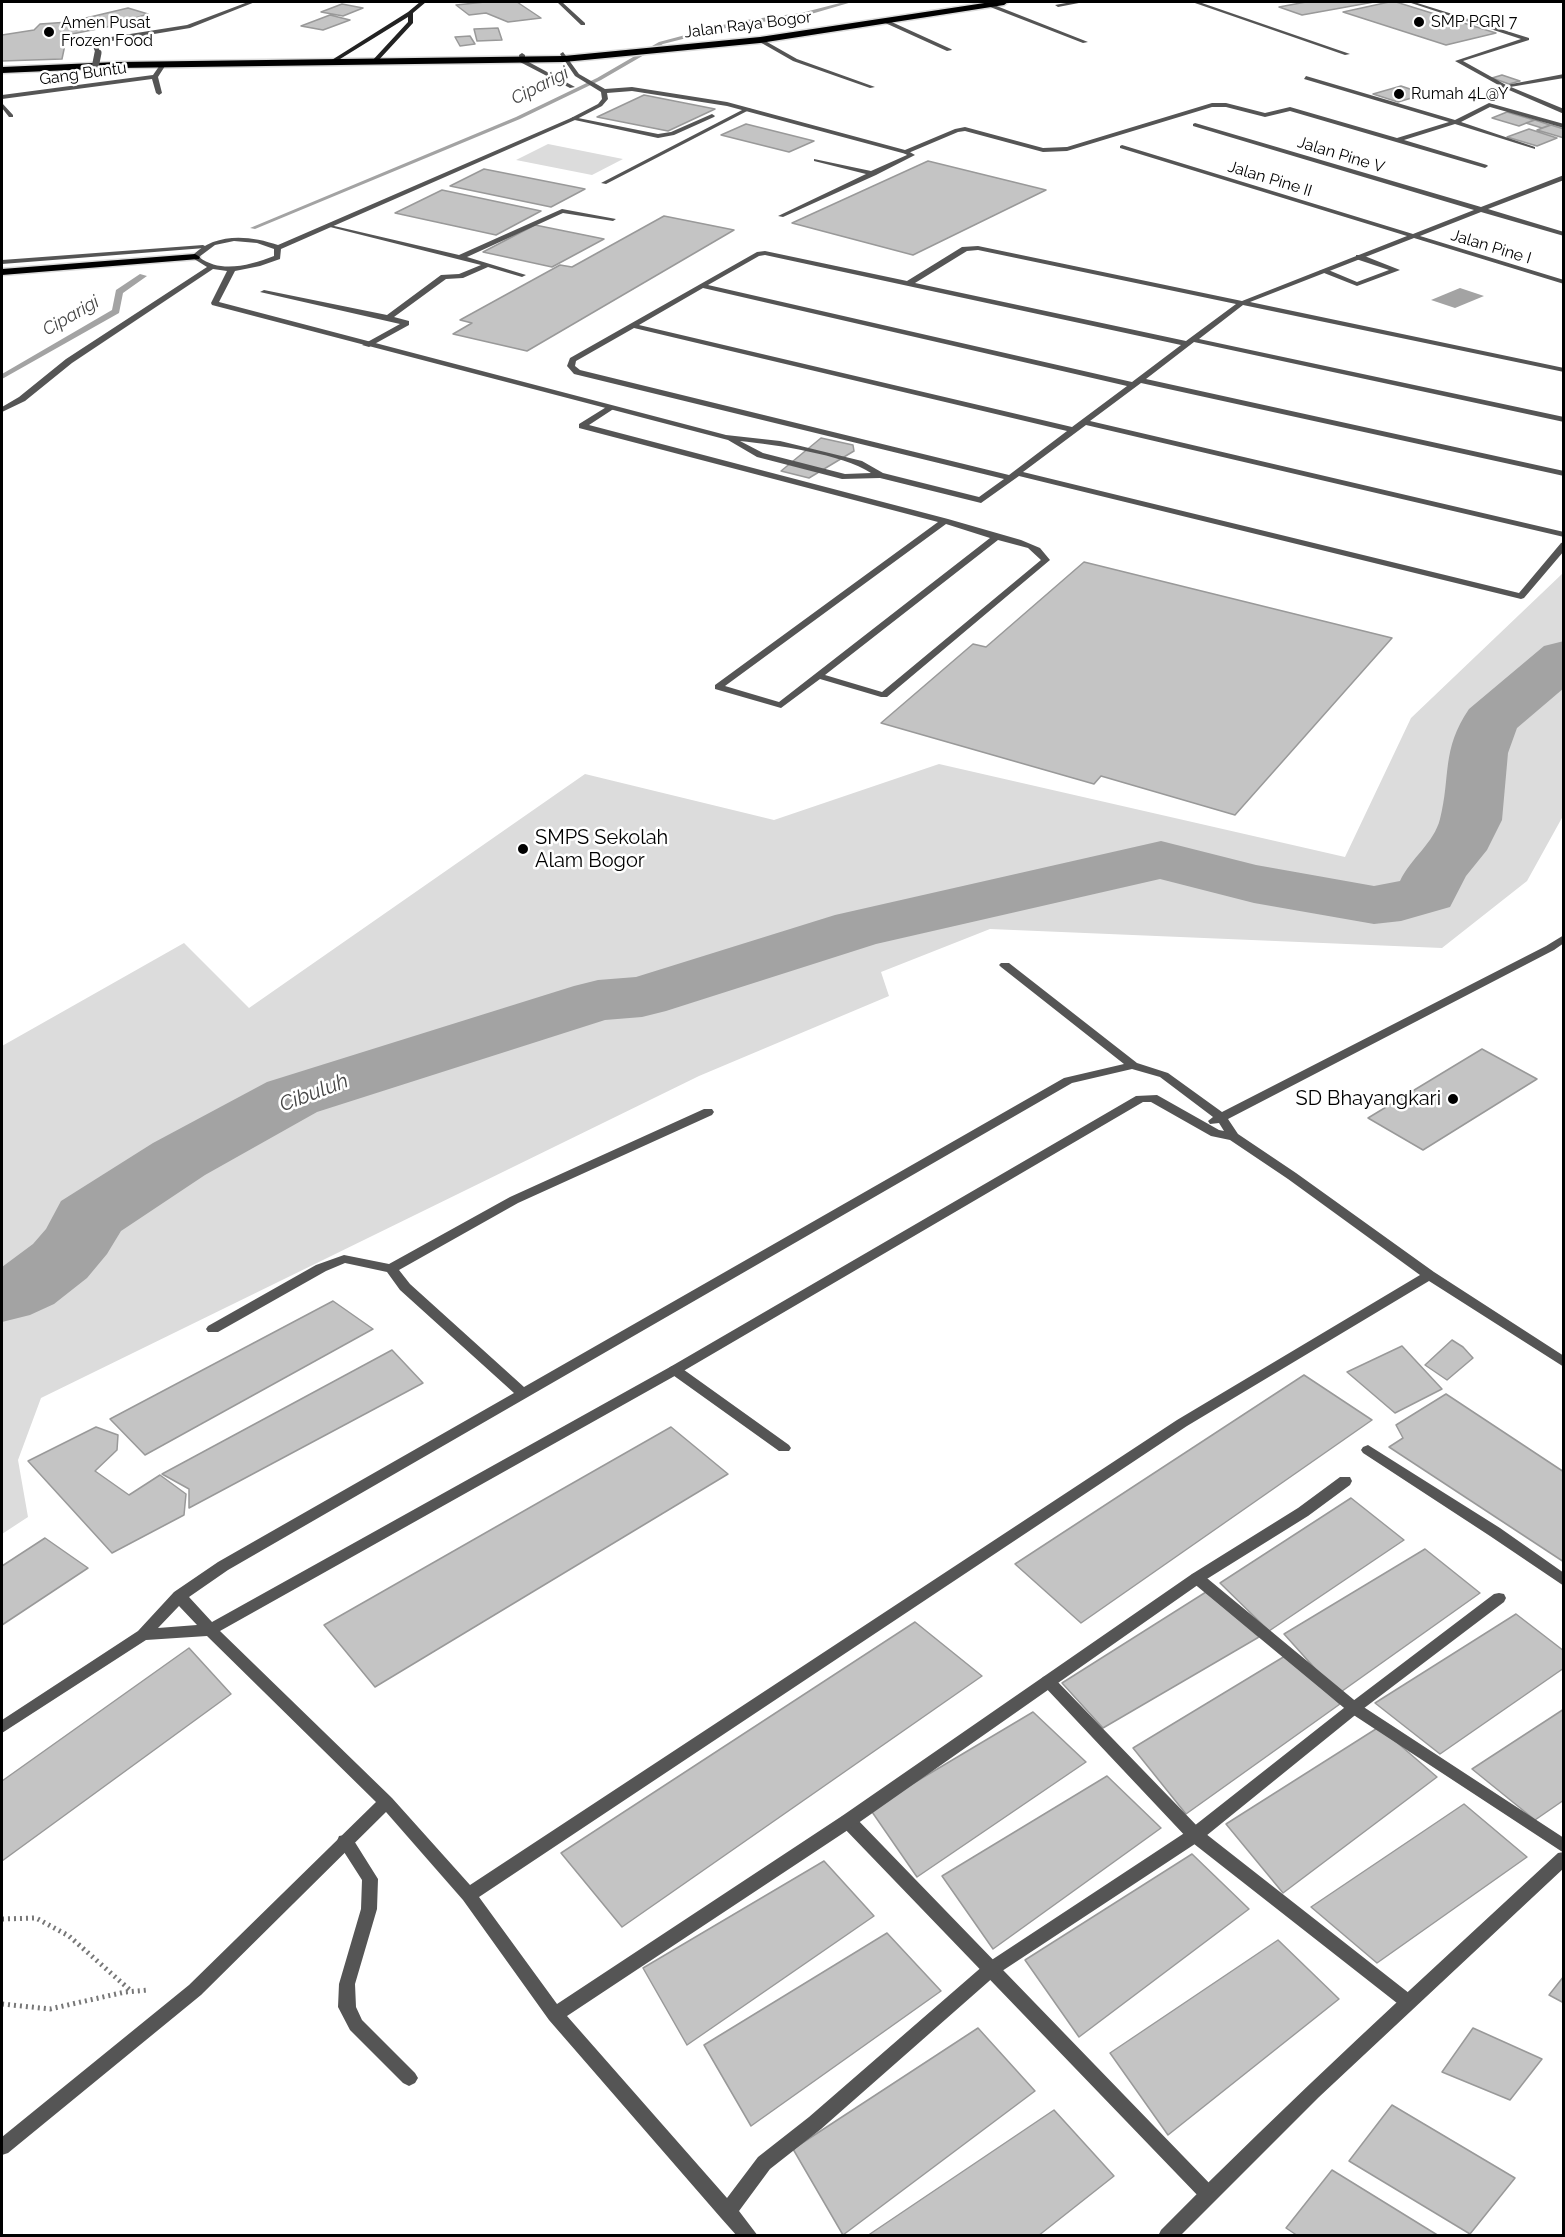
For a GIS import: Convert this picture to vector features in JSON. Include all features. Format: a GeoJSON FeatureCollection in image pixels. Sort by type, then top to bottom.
{"type":"FeatureCollection","features":[{"type":"Feature","properties":{"kind":"highway","name":"Jalan Raya Bogor"},"geometry":{"type":"LineString","coordinates":[[334,60],[522,58],[673,48],[760,40],[1004,2]]}},
{"type":"Feature","properties":{"kind":"highway"},"geometry":{"type":"LineString","coordinates":[[117,65],[145,61],[334,60]]}},
{"type":"Feature","properties":{"kind":"highway"},"geometry":{"type":"LineString","coordinates":[[2,70],[334,60]]}},
{"type":"Feature","properties":{"kind":"highway"},"geometry":{"type":"LineString","coordinates":[[2,272],[195,257]]}},
{"type":"Feature","properties":{"kind":"main road"},"geometry":{"type":"LineString","coordinates":[[334,60],[410,13],[423,2]]}},
{"type":"Feature","properties":{"kind":"main road"},"geometry":{"type":"LineString","coordinates":[[376,59],[411,22],[410,13]]}},
{"type":"Feature","properties":{"kind":"street"},"geometry":{"type":"LineString","coordinates":[[90,85],[98,53],[95,44],[111,39],[188,27],[252,2]]}},
{"type":"Feature","properties":{"kind":"street"},"geometry":{"type":"LineString","coordinates":[[559,2],[583,24]]}},
{"type":"Feature","properties":{"kind":"street"},"geometry":{"type":"LineString","coordinates":[[1058,5],[1081,2]]}},
{"type":"Feature","properties":{"kind":"street"},"geometry":{"type":"LineString","coordinates":[[1195,2],[1347,54]]}},
{"type":"Feature","properties":{"kind":"street"},"geometry":{"type":"LineString","coordinates":[[1410,2],[1527,39],[1458,61],[1563,112]]}},
{"type":"Feature","properties":{"kind":"street"},"geometry":{"type":"LineString","coordinates":[[987,4],[1085,42]]}},
{"type":"Feature","properties":{"kind":"street"},"geometry":{"type":"LineString","coordinates":[[885,21],[949,50]]}},
{"type":"Feature","properties":{"kind":"street"},"geometry":{"type":"LineString","coordinates":[[760,40],[795,60],[872,87]]}},
{"type":"Feature","properties":{"kind":"street"},"geometry":{"type":"LineString","coordinates":[[563,56],[577,75],[603,90],[650,92],[748,109],[912,155],[781,216]]}},
{"type":"Feature","properties":{"kind":"street"},"geometry":{"type":"LineString","coordinates":[[522,58],[572,87]]}},
{"type":"Feature","properties":{"kind":"street","name":"Gang Buntu"},"geometry":{"type":"LineString","coordinates":[[2,97],[54,93],[90,85],[155,77],[162,66]]}},
{"type":"Feature","properties":{"kind":"street"},"geometry":{"type":"LineString","coordinates":[[1507,86],[1563,76]]}},
{"type":"Feature","properties":{"kind":"street"},"geometry":{"type":"LineString","coordinates":[[155,77],[159,93]]}},
{"type":"Feature","properties":{"kind":"street"},"geometry":{"type":"LineString","coordinates":[[1306,78],[1455,122],[1533,148]]}},
{"type":"Feature","properties":{"kind":"street"},"geometry":{"type":"LineString","coordinates":[[2,262],[203,247],[228,240],[259,240],[278,248],[573,119],[600,105],[604,99],[603,90]]}},
{"type":"Feature","properties":{"kind":"street"},"geometry":{"type":"LineString","coordinates":[[906,152],[957,130],[965,129],[1043,150],[1067,149],[1219,104],[1265,115],[1290,109],[1485,166]]}},
{"type":"Feature","properties":{"kind":"street"},"geometry":{"type":"LineString","coordinates":[[2,105],[11,116]]}},
{"type":"Feature","properties":{"kind":"street"},"geometry":{"type":"LineString","coordinates":[[1396,140],[1455,122],[1489,105],[1563,126]]}},
{"type":"Feature","properties":{"kind":"street"},"geometry":{"type":"LineString","coordinates":[[604,183],[748,109]]}},
{"type":"Feature","properties":{"kind":"street"},"geometry":{"type":"LineString","coordinates":[[573,119],[658,136],[672,134],[712,116]]}},
{"type":"Feature","properties":{"kind":"street","name":"Jalan Pine V"},"geometry":{"type":"LineString","coordinates":[[1195,125],[1563,234]]}},
{"type":"Feature","properties":{"kind":"street","name":"Jalan Pine II"},"geometry":{"type":"LineString","coordinates":[[1122,147],[1411,237]]}},
{"type":"Feature","properties":{"kind":"street"},"geometry":{"type":"LineString","coordinates":[[816,160],[874,174]]}},
{"type":"Feature","properties":{"kind":"street"},"geometry":{"type":"LineString","coordinates":[[726,437],[760,455],[845,477],[880,475],[981,500],[1240,304],[1563,177]]}},
{"type":"Feature","properties":{"kind":"street"},"geometry":{"type":"LineString","coordinates":[[1548,184],[1563,188]]}},
{"type":"Feature","properties":{"kind":"street"},"geometry":{"type":"LineString","coordinates":[[460,257],[562,211],[613,219]]}},
{"type":"Feature","properties":{"kind":"street"},"geometry":{"type":"LineString","coordinates":[[332,226],[460,257],[522,275]]}},
{"type":"Feature","properties":{"kind":"street","name":"Jalan Pine I"},"geometry":{"type":"LineString","coordinates":[[1411,237],[1563,282]]}},
{"type":"Feature","properties":{"kind":"street"},"geometry":{"type":"LineString","coordinates":[[203,247],[195,257],[200,263],[232,269],[259,265],[277,257],[278,248]]}},
{"type":"Feature","properties":{"kind":"street"},"geometry":{"type":"LineString","coordinates":[[910,283],[965,249],[978,248],[1563,370]]}},
{"type":"Feature","properties":{"kind":"street"},"geometry":{"type":"LineString","coordinates":[[1563,420],[765,252],[757,254],[573,360],[571,366],[577,372],[1521,596],[1563,545]]}},
{"type":"Feature","properties":{"kind":"street"},"geometry":{"type":"LineString","coordinates":[[1323,272],[1357,284],[1396,270],[1359,257]]}},
{"type":"Feature","properties":{"kind":"street"},"geometry":{"type":"LineString","coordinates":[[388,318],[444,278],[460,276],[488,265]]}},
{"type":"Feature","properties":{"kind":"street"},"geometry":{"type":"LineString","coordinates":[[2,410],[22,399],[69,361],[212,267]]}},
{"type":"Feature","properties":{"kind":"street"},"geometry":{"type":"LineString","coordinates":[[232,269],[215,303],[366,345],[726,437],[780,443],[861,463],[880,475]]}},
{"type":"Feature","properties":{"kind":"street"},"geometry":{"type":"LineString","coordinates":[[702,286],[1137,383],[1563,474]]}},
{"type":"Feature","properties":{"kind":"street"},"geometry":{"type":"LineString","coordinates":[[264,292],[406,323],[366,345]]}},
{"type":"Feature","properties":{"kind":"street"},"geometry":{"type":"LineString","coordinates":[[634,326],[1073,430]]}},
{"type":"Feature","properties":{"kind":"street"},"geometry":{"type":"LineString","coordinates":[[611,408],[582,426],[945,521],[1031,546],[1041,552],[1046,560],[884,695],[818,676]]}},
{"type":"Feature","properties":{"kind":"street"},"geometry":{"type":"LineString","coordinates":[[1084,422],[1563,535]]}},
{"type":"Feature","properties":{"kind":"street"},"geometry":{"type":"LineString","coordinates":[[945,521],[718,687],[781,705],[996,537]]}},
{"type":"Feature","properties":{"kind":"street"},"geometry":{"type":"LineString","coordinates":[[1202,1126],[1550,948],[1563,938]]}},
{"type":"Feature","properties":{"kind":"street"},"geometry":{"type":"LineString","coordinates":[[1005,964],[1133,1065],[1164,1075],[1221,1117],[1234,1137]]}},
{"type":"Feature","properties":{"kind":"street"},"geometry":{"type":"LineString","coordinates":[[2,1727],[143,1635],[179,1596],[223,1566],[1068,1080],[1133,1065]]}},
{"type":"Feature","properties":{"kind":"street"},"geometry":{"type":"LineString","coordinates":[[143,1635],[210,1630],[675,1370],[1091,1126],[1147,1098],[1159,1100],[1215,1133],[1234,1137],[1429,1275],[1563,1363]]}},
{"type":"Feature","properties":{"kind":"street"},"geometry":{"type":"LineString","coordinates":[[391,1269],[514,1200],[708,1112]]}},
{"type":"Feature","properties":{"kind":"street"},"geometry":{"type":"LineString","coordinates":[[213,1329],[321,1268],[344,1259],[391,1269],[405,1287],[523,1393]]}},
{"type":"Feature","properties":{"kind":"street"},"geometry":{"type":"LineString","coordinates":[[469,1895],[1182,1423],[1429,1275]]}},
{"type":"Feature","properties":{"kind":"street"},"geometry":{"type":"LineString","coordinates":[[675,1370],[784,1448]]}},
{"type":"Feature","properties":{"kind":"street"},"geometry":{"type":"LineString","coordinates":[[1368,1450],[1495,1532],[1563,1581]]}},
{"type":"Feature","properties":{"kind":"street"},"geometry":{"type":"LineString","coordinates":[[555,2015],[848,1821],[1197,1578],[1303,1512],[1345,1481]]}},
{"type":"Feature","properties":{"kind":"street"},"geometry":{"type":"LineString","coordinates":[[1197,1578],[1354,1708],[1563,1847]]}},
{"type":"Feature","properties":{"kind":"street"},"geometry":{"type":"LineString","coordinates":[[179,1596],[210,1630],[386,1802],[469,1895],[555,2015],[749,2235]]}},
{"type":"Feature","properties":{"kind":"street"},"geometry":{"type":"LineString","coordinates":[[727,2212],[764,2163],[815,2123],[990,1970],[1196,1835],[1354,1708],[1499,1598]]}},
{"type":"Feature","properties":{"kind":"street"},"geometry":{"type":"LineString","coordinates":[[1048,1681],[1196,1835],[1408,2002]]}},
{"type":"Feature","properties":{"kind":"street"},"geometry":{"type":"LineString","coordinates":[[2,2147],[195,1990],[386,1802]]}},
{"type":"Feature","properties":{"kind":"street"},"geometry":{"type":"LineString","coordinates":[[848,1821],[1208,2194]]}},
{"type":"Feature","properties":{"kind":"street"},"geometry":{"type":"LineString","coordinates":[[345,1841],[370,1879],[369,1909],[347,1984],[347,2007],[356,2025],[409,2078]]}},
{"type":"Feature","properties":{"kind":"street"},"geometry":{"type":"LineString","coordinates":[[1167,2235],[1408,2002],[1563,1858]]}},
{"type":"Feature","properties":{"kind":"path"},"geometry":{"type":"LineString","coordinates":[[2,1919],[36,1918],[69,1936],[130,1990]]}},
{"type":"Feature","properties":{"kind":"path"},"geometry":{"type":"LineString","coordinates":[[2,2004],[22,2008],[56,2008],[130,1990],[195,1990]]}},
{"type":"Feature","properties":{"kind":"shaded area"},"geometry":{"type":"Polygon","coordinates":[[[548,144],[623,159],[592,175],[516,160],[548,144]]]}},
{"type":"Feature","properties":{"kind":"shaded area"},"geometry":{"type":"Polygon","coordinates":[[[1460,288],[1484,296],[1455,308],[1431,300],[1460,288]]]}},
{"type":"Feature","properties":{"kind":"shaded area"},"geometry":{"type":"Polygon","coordinates":[[[1563,573],[1563,816],[1527,881],[1442,948],[990,929],[881,972],[889,996],[699,1076],[41,1398],[18,1460],[28,1517],[2,1534],[2,1046],[184,943],[249,1008],[585,774],[774,820],[939,764],[1345,857],[1411,718],[1563,573]]]}},
{"type":"Feature","properties":{"kind":"building"},"geometry":{"type":"Polygon","coordinates":[[[517,2],[541,18],[508,22],[486,13],[469,15],[456,5],[517,2]]]}},
{"type":"Feature","properties":{"kind":"building","name":"SMP PGRI 7"},"geometry":{"type":"Polygon","coordinates":[[[1306,2],[1374,2],[1302,15],[1279,7],[1306,2]]]}},
{"type":"Feature","properties":{"kind":"building","name":"SMP PGRI 7"},"geometry":{"type":"Polygon","coordinates":[[[1396,2],[1496,33],[1446,45],[1343,12],[1396,2]]]}},
{"type":"Feature","properties":{"kind":"building"},"geometry":{"type":"Polygon","coordinates":[[[342,4],[363,8],[343,16],[321,12],[342,4]]]}},
{"type":"Feature","properties":{"kind":"building","name":"Amen Pusat Frozen Food"},"geometry":{"type":"Polygon","coordinates":[[[128,8],[148,14],[107,27],[67,35],[62,59],[2,61],[2,35],[34,30],[40,24],[69,22],[128,8]]]}},
{"type":"Feature","properties":{"kind":"building"},"geometry":{"type":"Polygon","coordinates":[[[330,15],[350,20],[323,30],[301,26],[330,15]]]}},
{"type":"Feature","properties":{"kind":"building"},"geometry":{"type":"Polygon","coordinates":[[[498,28],[502,40],[477,41],[474,29],[498,28]]]}},
{"type":"Feature","properties":{"kind":"building"},"geometry":{"type":"Polygon","coordinates":[[[470,36],[475,44],[460,46],[455,37],[470,36]]]}},
{"type":"Feature","properties":{"kind":"building"},"geometry":{"type":"Polygon","coordinates":[[[1502,75],[1520,81],[1509,84],[1492,78],[1502,75]]]}},
{"type":"Feature","properties":{"kind":"building","name":"Rumah 4L@Y"},"geometry":{"type":"Polygon","coordinates":[[[1401,86],[1425,94],[1398,102],[1373,94],[1401,86]]]}},
{"type":"Feature","properties":{"kind":"building"},"geometry":{"type":"Polygon","coordinates":[[[644,95],[715,109],[668,131],[597,117],[644,95]]]}},
{"type":"Feature","properties":{"kind":"building"},"geometry":{"type":"Polygon","coordinates":[[[1507,112],[1534,120],[1519,126],[1492,118],[1507,112]]]}},
{"type":"Feature","properties":{"kind":"building"},"geometry":{"type":"Polygon","coordinates":[[[1535,120],[1550,125],[1542,128],[1526,123],[1535,120]]]}},
{"type":"Feature","properties":{"kind":"building"},"geometry":{"type":"Polygon","coordinates":[[[746,124],[814,141],[789,152],[721,135],[746,124]]]}},
{"type":"Feature","properties":{"kind":"building"},"geometry":{"type":"Polygon","coordinates":[[[1551,125],[1564,129],[1564,138],[1537,130],[1551,125]]]}},
{"type":"Feature","properties":{"kind":"building"},"geometry":{"type":"Polygon","coordinates":[[[1529,129],[1557,138],[1537,146],[1507,137],[1529,129]]]}},
{"type":"Feature","properties":{"kind":"building"},"geometry":{"type":"Polygon","coordinates":[[[928,161],[1046,190],[913,255],[792,223],[928,161]]]}},
{"type":"Feature","properties":{"kind":"building"},"geometry":{"type":"Polygon","coordinates":[[[484,169],[585,189],[551,207],[450,186],[484,169]]]}},
{"type":"Feature","properties":{"kind":"building"},"geometry":{"type":"Polygon","coordinates":[[[442,190],[541,211],[496,235],[395,213],[442,190]]]}},
{"type":"Feature","properties":{"kind":"building"},"geometry":{"type":"Polygon","coordinates":[[[664,216],[734,230],[527,351],[453,334],[472,323],[460,320],[560,265],[572,267],[664,216]]]}},
{"type":"Feature","properties":{"kind":"building"},"geometry":{"type":"Polygon","coordinates":[[[535,225],[604,239],[552,267],[483,252],[535,225]]]}},
{"type":"Feature","properties":{"kind":"building"},"geometry":{"type":"Polygon","coordinates":[[[821,438],[853,445],[854,451],[809,478],[781,471],[821,438]]]}},
{"type":"Feature","properties":{"kind":"building"},"geometry":{"type":"Polygon","coordinates":[[[1084,562],[1392,638],[1235,815],[1101,776],[1094,784],[881,723],[973,644],[986,647],[1084,562]]]}},
{"type":"Feature","properties":{"kind":"building","name":"SD Bhayangkari"},"geometry":{"type":"Polygon","coordinates":[[[1482,1049],[1537,1079],[1423,1150],[1368,1118],[1482,1049]]]}},
{"type":"Feature","properties":{"kind":"building"},"geometry":{"type":"Polygon","coordinates":[[[333,1301],[373,1329],[145,1455],[110,1419],[333,1301]]]}},
{"type":"Feature","properties":{"kind":"building"},"geometry":{"type":"Polygon","coordinates":[[[1452,1340],[1463,1347],[1473,1358],[1447,1380],[1425,1365],[1452,1340]]]}},
{"type":"Feature","properties":{"kind":"building"},"geometry":{"type":"Polygon","coordinates":[[[1402,1346],[1442,1389],[1395,1413],[1347,1372],[1402,1346]]]}},
{"type":"Feature","properties":{"kind":"building"},"geometry":{"type":"Polygon","coordinates":[[[392,1350],[423,1383],[189,1508],[189,1489],[162,1474],[392,1350]]]}},
{"type":"Feature","properties":{"kind":"building"},"geometry":{"type":"Polygon","coordinates":[[[1304,1375],[1372,1420],[1081,1623],[1015,1564],[1304,1375]]]}},
{"type":"Feature","properties":{"kind":"building"},"geometry":{"type":"Polygon","coordinates":[[[1446,1394],[1564,1472],[1564,1562],[1389,1447],[1403,1438],[1396,1425],[1446,1394]]]}},
{"type":"Feature","properties":{"kind":"building"},"geometry":{"type":"Polygon","coordinates":[[[96,1427],[118,1435],[117,1450],[95,1471],[129,1495],[160,1475],[186,1494],[184,1515],[112,1553],[28,1461],[96,1427]]]}},
{"type":"Feature","properties":{"kind":"building"},"geometry":{"type":"Polygon","coordinates":[[[671,1427],[728,1474],[375,1687],[324,1625],[671,1427]]]}},
{"type":"Feature","properties":{"kind":"building"},"geometry":{"type":"Polygon","coordinates":[[[1351,1498],[1404,1540],[1269,1631],[1220,1583],[1351,1498]]]}},
{"type":"Feature","properties":{"kind":"building"},"geometry":{"type":"Polygon","coordinates":[[[45,1538],[88,1568],[2,1625],[2,1566],[45,1538]]]}},
{"type":"Feature","properties":{"kind":"building"},"geometry":{"type":"Polygon","coordinates":[[[1425,1549],[1480,1593],[1338,1694],[1284,1634],[1425,1549]]]}},
{"type":"Feature","properties":{"kind":"building"},"geometry":{"type":"Polygon","coordinates":[[[1206,1592],[1259,1637],[1103,1728],[1062,1683],[1206,1592]]]}},
{"type":"Feature","properties":{"kind":"building"},"geometry":{"type":"Polygon","coordinates":[[[1516,1614],[1564,1651],[1564,1668],[1440,1754],[1375,1703],[1516,1614]]]}},
{"type":"Feature","properties":{"kind":"building"},"geometry":{"type":"Polygon","coordinates":[[[915,1622],[982,1676],[622,1927],[561,1853],[915,1622]]]}},
{"type":"Feature","properties":{"kind":"building"},"geometry":{"type":"Polygon","coordinates":[[[189,1648],[231,1694],[2,1861],[2,1781],[189,1648]]]}},
{"type":"Feature","properties":{"kind":"building"},"geometry":{"type":"Polygon","coordinates":[[[1285,1656],[1340,1704],[1186,1814],[1133,1748],[1285,1656]]]}},
{"type":"Feature","properties":{"kind":"building"},"geometry":{"type":"Polygon","coordinates":[[[1564,1709],[1564,1800],[1535,1820],[1472,1769],[1564,1709]]]}},
{"type":"Feature","properties":{"kind":"building"},"geometry":{"type":"Polygon","coordinates":[[[1033,1712],[1086,1762],[917,1877],[870,1809],[1033,1712]]]}},
{"type":"Feature","properties":{"kind":"building"},"geometry":{"type":"Polygon","coordinates":[[[1379,1727],[1437,1777],[1283,1893],[1226,1824],[1379,1727]]]}},
{"type":"Feature","properties":{"kind":"building"},"geometry":{"type":"Polygon","coordinates":[[[1107,1776],[1161,1828],[993,1949],[942,1876],[1107,1776]]]}},
{"type":"Feature","properties":{"kind":"building"},"geometry":{"type":"Polygon","coordinates":[[[1464,1804],[1527,1857],[1377,1963],[1311,1907],[1464,1804]]]}},
{"type":"Feature","properties":{"kind":"building"},"geometry":{"type":"Polygon","coordinates":[[[1192,1854],[1249,1909],[1079,2037],[1025,1960],[1192,1854]]]}},
{"type":"Feature","properties":{"kind":"building"},"geometry":{"type":"Polygon","coordinates":[[[824,1861],[874,1916],[687,2045],[643,1968],[824,1861]]]}},
{"type":"Feature","properties":{"kind":"building"},"geometry":{"type":"Polygon","coordinates":[[[887,1933],[941,1991],[751,2126],[704,2045],[887,1933]]]}},
{"type":"Feature","properties":{"kind":"building"},"geometry":{"type":"Polygon","coordinates":[[[1278,1940],[1339,1999],[1168,2135],[1110,2053],[1278,1940]]]}},
{"type":"Feature","properties":{"kind":"building"},"geometry":{"type":"Polygon","coordinates":[[[1564,1976],[1564,2003],[1549,1995],[1564,1976]]]}},
{"type":"Feature","properties":{"kind":"building"},"geometry":{"type":"Polygon","coordinates":[[[978,2028],[1035,2091],[843,2235],[793,2149],[978,2028]]]}},
{"type":"Feature","properties":{"kind":"building"},"geometry":{"type":"Polygon","coordinates":[[[1473,2028],[1542,2059],[1510,2100],[1442,2072],[1473,2028]]]}},
{"type":"Feature","properties":{"kind":"building"},"geometry":{"type":"Polygon","coordinates":[[[1392,2105],[1515,2178],[1470,2234],[1349,2161],[1392,2105]]]}},
{"type":"Feature","properties":{"kind":"building"},"geometry":{"type":"Polygon","coordinates":[[[1054,2110],[1114,2176],[1038,2236],[867,2236],[1054,2110]]]}},
{"type":"Feature","properties":{"kind":"building"},"geometry":{"type":"Polygon","coordinates":[[[1332,2170],[1439,2236],[1298,2236],[1286,2228],[1332,2170]]]}},
{"type":"Feature","properties":{"kind":"waterway","name":"Ciparigi"},"geometry":{"type":"LineString","coordinates":[[253,228],[518,118],[599,79],[661,43],[738,23],[801,15],[849,2]]}},
{"type":"Feature","properties":{"kind":"waterway","name":"Ciparigi"},"geometry":{"type":"LineString","coordinates":[[2,377],[116,311],[119,292],[143,276]]}},
{"type":"Feature","properties":{"kind":"waterway","name":"Cibuluh"},"geometry":{"type":"LineString","coordinates":[[2,1297],[27,1286],[60,1261],[80,1237],[88,1218],[127,1191],[179,1159],[292,1097],[598,1000],[642,997],[858,929],[1161,860],[1254,884],[1374,905],[1401,902],[1427,893],[1437,870],[1456,850],[1471,820],[1478,753],[1490,721],[1564,658]]}},
{"type":"Feature","properties":{"kind":"place","name":"SMP PGRI 7"},"geometry":{"type":"Point","coordinates":[1419,22]}},
{"type":"Feature","properties":{"kind":"place","name":"Amen Pusat Frozen Food"},"geometry":{"type":"Point","coordinates":[49,32]}},
{"type":"Feature","properties":{"kind":"place","name":"Rumah 4L@Y"},"geometry":{"type":"Point","coordinates":[1399,94]}},
{"type":"Feature","properties":{"kind":"place","name":"SMPS Sekolah Alam Bogor"},"geometry":{"type":"Point","coordinates":[523,849]}},
{"type":"Feature","properties":{"kind":"place","name":"SD Bhayangkari"},"geometry":{"type":"Point","coordinates":[1453,1099]}}]}
